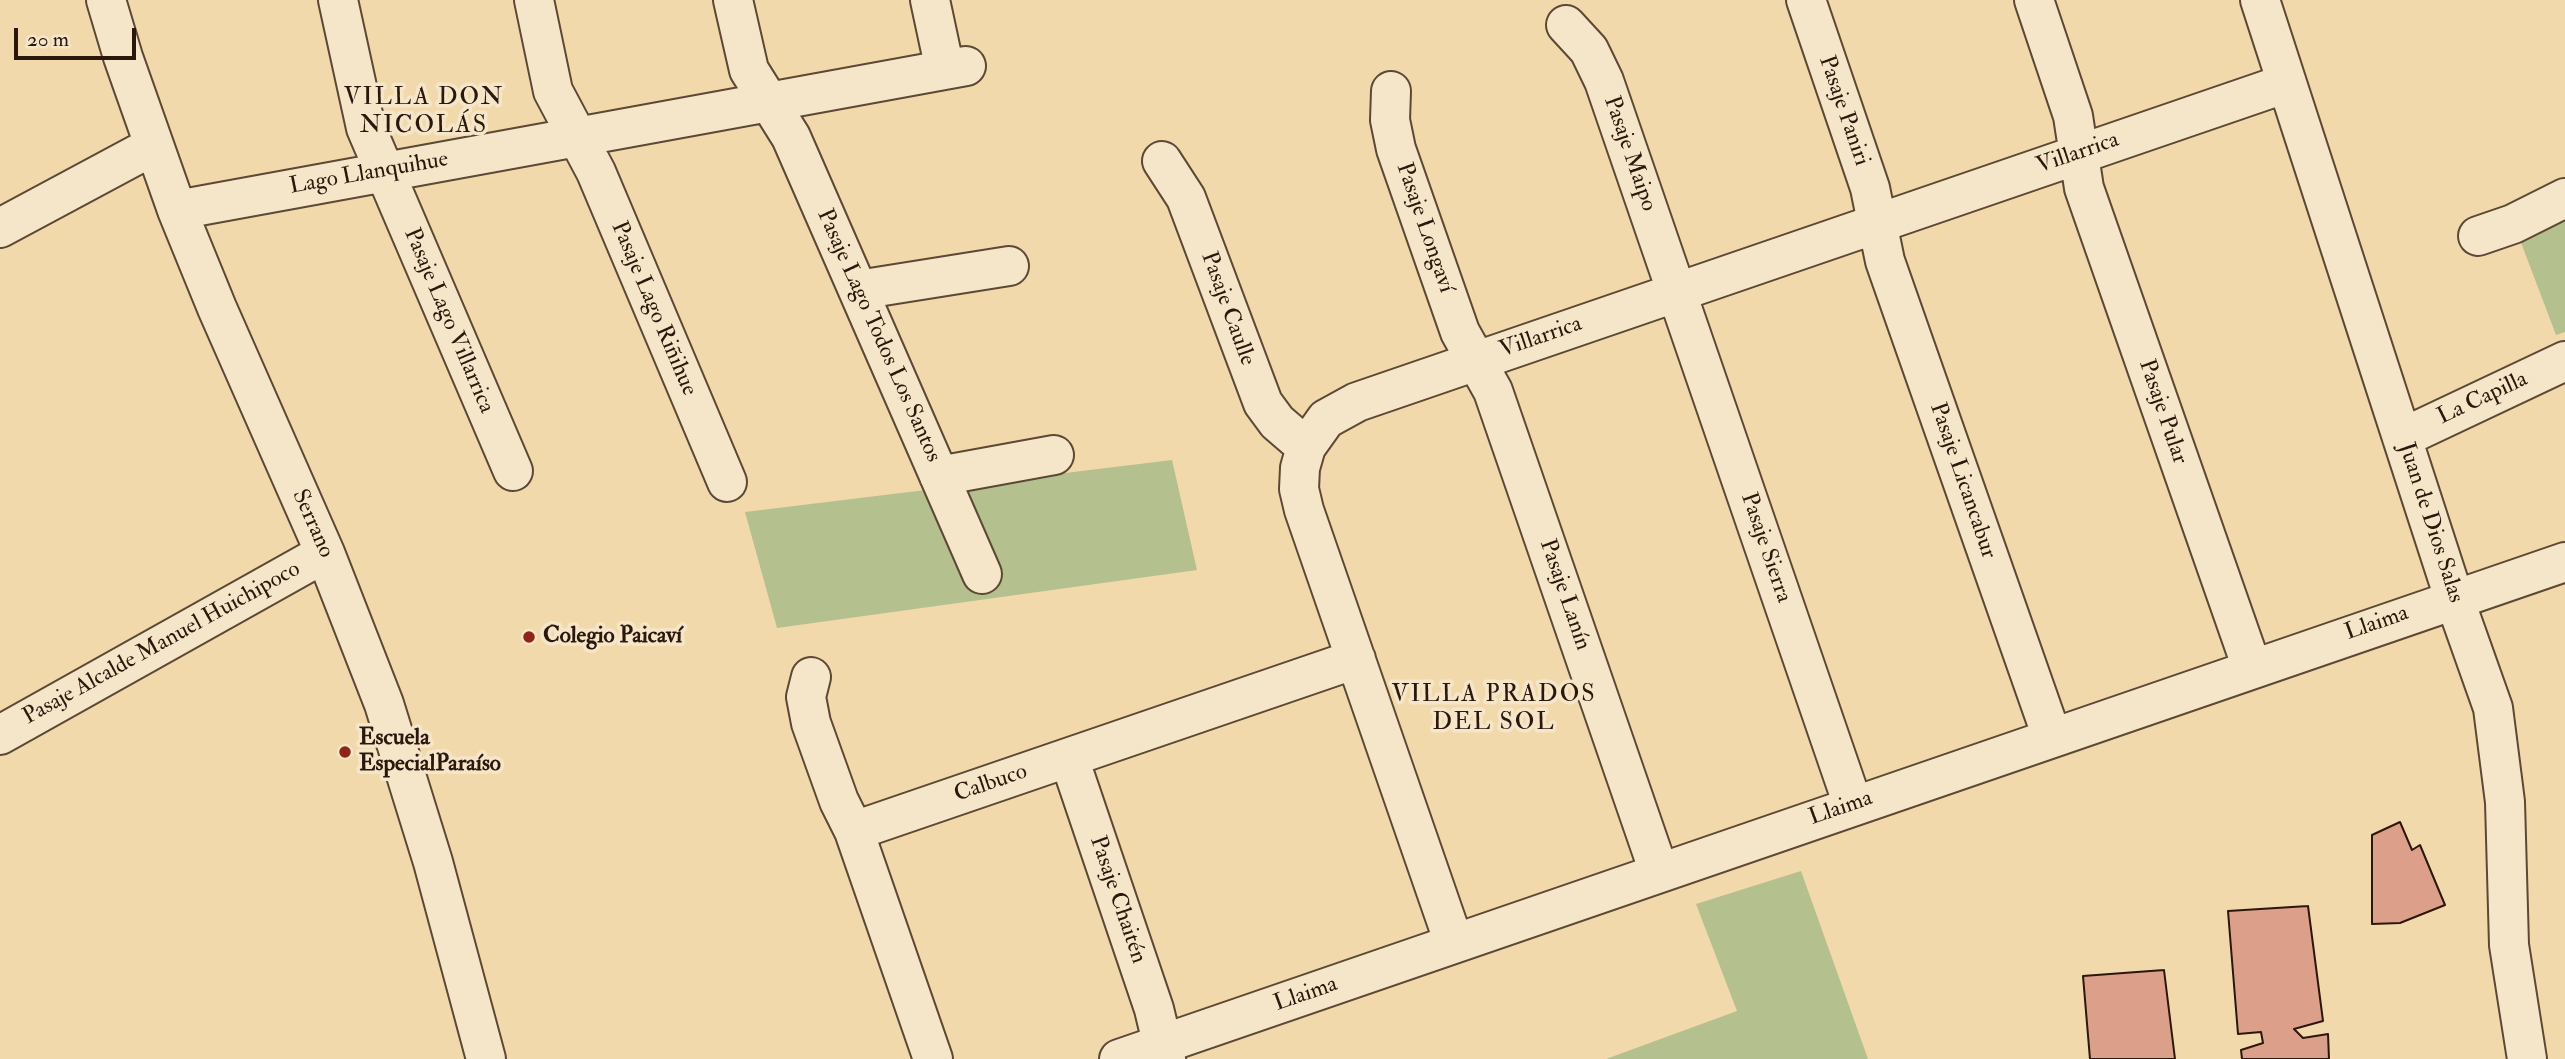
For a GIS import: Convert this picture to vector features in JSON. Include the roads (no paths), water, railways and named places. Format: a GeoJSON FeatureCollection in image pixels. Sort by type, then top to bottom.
{"type":"FeatureCollection","features":[{"type":"Feature","properties":{"kind":"street","name":"Serrano"},"geometry":{"type":"LineString","coordinates":[[106,0],[153,146],[177,209],[217,309],[325,553],[384,704],[410,782],[486,1059]]}},
{"type":"Feature","properties":{"kind":"street","name":"Pasaje Lago Villarrica"},"geometry":{"type":"LineString","coordinates":[[338,0],[366,128],[513,471]]}},
{"type":"Feature","properties":{"kind":"street","name":"Pasaje Lago Riñihue"},"geometry":{"type":"LineString","coordinates":[[534,0],[553,91],[596,172],[727,482]]}},
{"type":"Feature","properties":{"kind":"street","name":"Pasaje Lago Todos Los Santos"},"geometry":{"type":"LineString","coordinates":[[733,0],[748,70],[791,138],[982,574]]}},
{"type":"Feature","properties":{"kind":"street","name":"Lago Llanquihue"},"geometry":{"type":"LineString","coordinates":[[177,209],[956,68],[930,0]]}},
{"type":"Feature","properties":{"kind":"street","name":"Pasaje Paniri"},"geometry":{"type":"LineString","coordinates":[[1807,0],[1870,188],[1877,223]]}},
{"type":"Feature","properties":{"kind":"street","name":"Pasaje Pular"},"geometry":{"type":"LineString","coordinates":[[2034,0],[2073,117],[2084,188],[2252,668]]}},
{"type":"Feature","properties":{"kind":"street","name":"Juan de Dios Salas"},"geometry":{"type":"LineString","coordinates":[[2260,0],[2454,598],[2493,708],[2505,802],[2509,945],[2527,1059]]}},
{"type":"Feature","properties":{"kind":"street","name":"Pasaje Maipo"},"geometry":{"type":"LineString","coordinates":[[1566,25],[1579,37],[1598,66],[1677,292]]}},
{"type":"Feature","properties":{"kind":"street","name":"Villarrica"},"geometry":{"type":"LineString","coordinates":[[1454,943],[1304,510],[1299,489],[1306,447],[1321,426],[1341,409],[1476,360],[2287,83]]}},
{"type":"Feature","properties":{"kind":"street","name":"Pasaje Longaví"},"geometry":{"type":"LineString","coordinates":[[1391,91],[1390,120],[1396,149],[1460,332],[1476,360]]}},
{"type":"Feature","properties":{"kind":"street"},"geometry":{"type":"LineString","coordinates":[[0,228],[153,146]]}},
{"type":"Feature","properties":{"kind":"street","name":"Pasaje Caulle"},"geometry":{"type":"LineString","coordinates":[[1162,161],[1186,198],[1263,403],[1277,422],[1306,447]]}},
{"type":"Feature","properties":{"kind":"street"},"geometry":{"type":"LineString","coordinates":[[2478,236],[2513,224],[2565,198]]}},
{"type":"Feature","properties":{"kind":"street","name":"Pasaje Licancabur"},"geometry":{"type":"LineString","coordinates":[[1877,223],[1885,261],[2052,737]]}},
{"type":"Feature","properties":{"kind":"street"},"geometry":{"type":"LineString","coordinates":[[858,290],[1009,266]]}},
{"type":"Feature","properties":{"kind":"street","name":"Pasaje Sierra"},"geometry":{"type":"LineString","coordinates":[[1677,292],[1853,805]]}},
{"type":"Feature","properties":{"kind":"street","name":"Pasaje Lanín"},"geometry":{"type":"LineString","coordinates":[[1476,360],[1493,391],[1659,872]]}},
{"type":"Feature","properties":{"kind":"street","name":"La Capilla"},"geometry":{"type":"LineString","coordinates":[[2402,438],[2565,361]]}},
{"type":"Feature","properties":{"kind":"street"},"geometry":{"type":"LineString","coordinates":[[939,476],[1054,455]]}},
{"type":"Feature","properties":{"kind":"street","name":"Pasaje Alcalde Manuel Huichipoco"},"geometry":{"type":"LineString","coordinates":[[0,735],[325,553]]}},
{"type":"Feature","properties":{"kind":"street","name":"Llaima"},"geometry":{"type":"LineString","coordinates":[[1119,1059],[1164,1051],[1454,943],[2565,562]]}},
{"type":"Feature","properties":{"kind":"street","name":"Calbuco"},"geometry":{"type":"LineString","coordinates":[[854,831],[1356,659]]}},
{"type":"Feature","properties":{"kind":"street"},"geometry":{"type":"LineString","coordinates":[[811,677],[806,697],[808,710],[839,800],[854,831],[933,1059]]}},
{"type":"Feature","properties":{"kind":"street","name":"Pasaje Chaitén"},"geometry":{"type":"LineString","coordinates":[[1069,758],[1154,1009],[1164,1051]]}},
{"type":"Feature","properties":{"kind":"place","name":"Colegio Paicaví"},"geometry":{"type":"Point","coordinates":[529,637]}},
{"type":"Feature","properties":{"kind":"place","name":"Escuela EspecialParaíso"},"geometry":{"type":"Point","coordinates":[345,752]}},
{"type":"Feature","properties":{"kind":"district","name":"VILLA DON NICOLÁS"},"geometry":{"type":"Point","coordinates":[424,113]}},
{"type":"Feature","properties":{"kind":"district","name":"VILLA PRADOS DEL SOL"},"geometry":{"type":"Point","coordinates":[1494,710]}}]}
